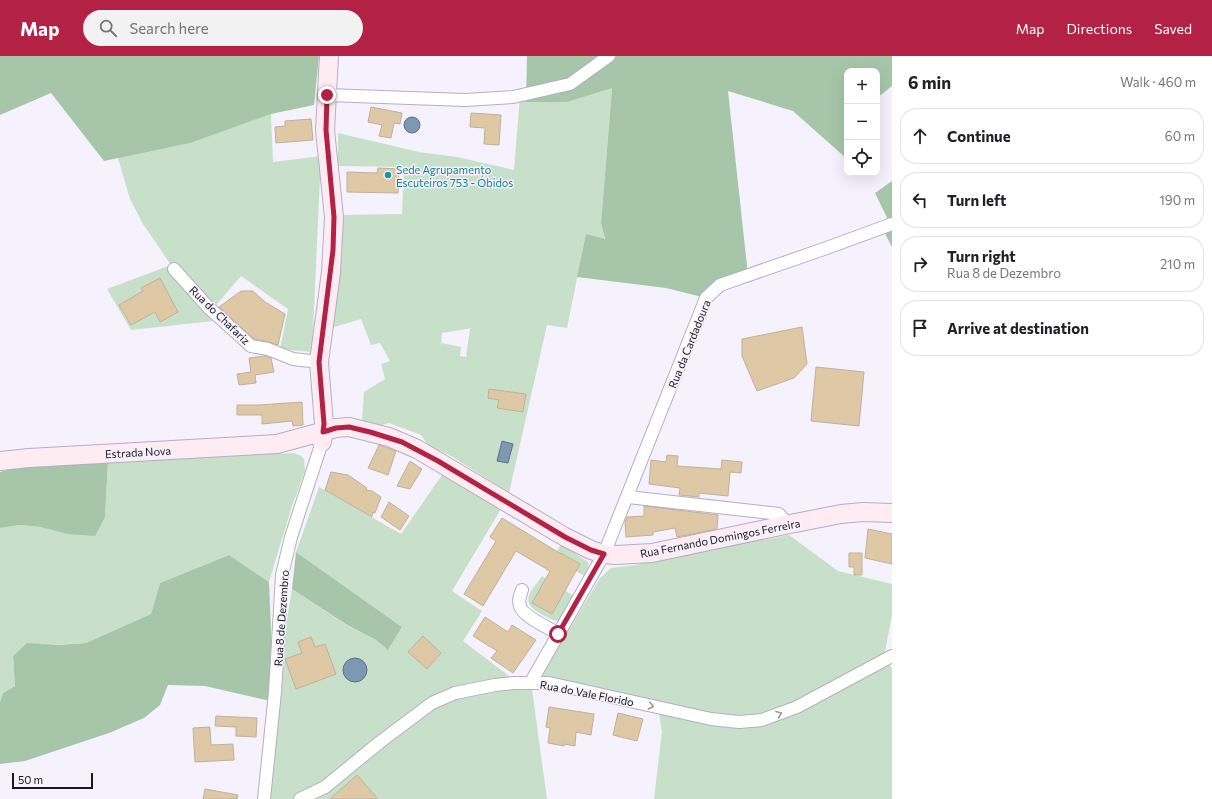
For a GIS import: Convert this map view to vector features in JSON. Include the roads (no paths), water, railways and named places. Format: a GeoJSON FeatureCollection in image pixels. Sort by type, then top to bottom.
{"type":"FeatureCollection","features":[{"type":"Feature","properties":{"kind":"street"},"geometry":{"type":"LineString","coordinates":[[329,56],[327,95],[465,100],[513,97],[570,84],[609,56]]}},
{"type":"Feature","properties":{"kind":"street","name":"Rua 8 de Dezembro"},"geometry":{"type":"LineString","coordinates":[[264,799],[274,702],[282,576],[291,537],[322,437],[324,424],[319,362],[331,272],[334,228],[326,130],[327,95]]}},
{"type":"Feature","properties":{"kind":"street","name":"Rua da Cardadoura"},"geometry":{"type":"LineString","coordinates":[[531,682],[604,554],[706,298],[720,285],[892,224]]}},
{"type":"Feature","properties":{"kind":"street","name":"Rua do Chafariz"},"geometry":{"type":"LineString","coordinates":[[174,269],[208,307],[251,346],[268,349],[293,359],[319,362]]}},
{"type":"Feature","properties":{"kind":"street","name":"Rua Fernando Domingos Ferreira"},"geometry":{"type":"LineString","coordinates":[[322,437],[343,427],[349,427],[389,437],[417,449],[565,537],[591,550],[604,554],[628,555],[652,553],[841,514],[863,512],[892,513]]}},
{"type":"Feature","properties":{"kind":"street","name":"Estrada Nova"},"geometry":{"type":"LineString","coordinates":[[0,461],[29,458],[277,444],[322,437]]}},
{"type":"Feature","properties":{"kind":"street"},"geometry":{"type":"LineString","coordinates":[[628,497],[779,514],[784,520],[785,525]]}},
{"type":"Feature","properties":{"kind":"street"},"geometry":{"type":"LineString","coordinates":[[522,590],[519,600],[520,607],[524,613],[558,634]]}},
{"type":"Feature","properties":{"kind":"street","name":"Rua do Vale Florido"},"geometry":{"type":"LineString","coordinates":[[300,799],[325,787],[380,742],[432,703],[455,692],[495,685],[531,682],[549,683],[711,719],[740,722],[762,720],[797,707],[892,656]]}},
{"type":"Feature","properties":{"kind":"water"},"geometry":{"type":"Polygon","coordinates":[[[412,117],[419,122],[420,125],[415,132],[412,133],[405,128],[404,125],[409,118],[412,117]]]}},
{"type":"Feature","properties":{"kind":"water"},"geometry":{"type":"Polygon","coordinates":[[[502,441],[513,444],[508,463],[497,461],[502,441]]]}},
{"type":"Feature","properties":{"kind":"water"},"geometry":{"type":"Polygon","coordinates":[[[355,658],[360,659],[366,665],[366,675],[360,681],[355,682],[350,681],[344,675],[343,670],[344,665],[350,659],[355,658]]]}},
{"type":"Feature","properties":{"kind":"place","name":"Sede Agrupamento Escuteiros 753 - Óbidos"},"geometry":{"type":"Point","coordinates":[388,175]}}]}
